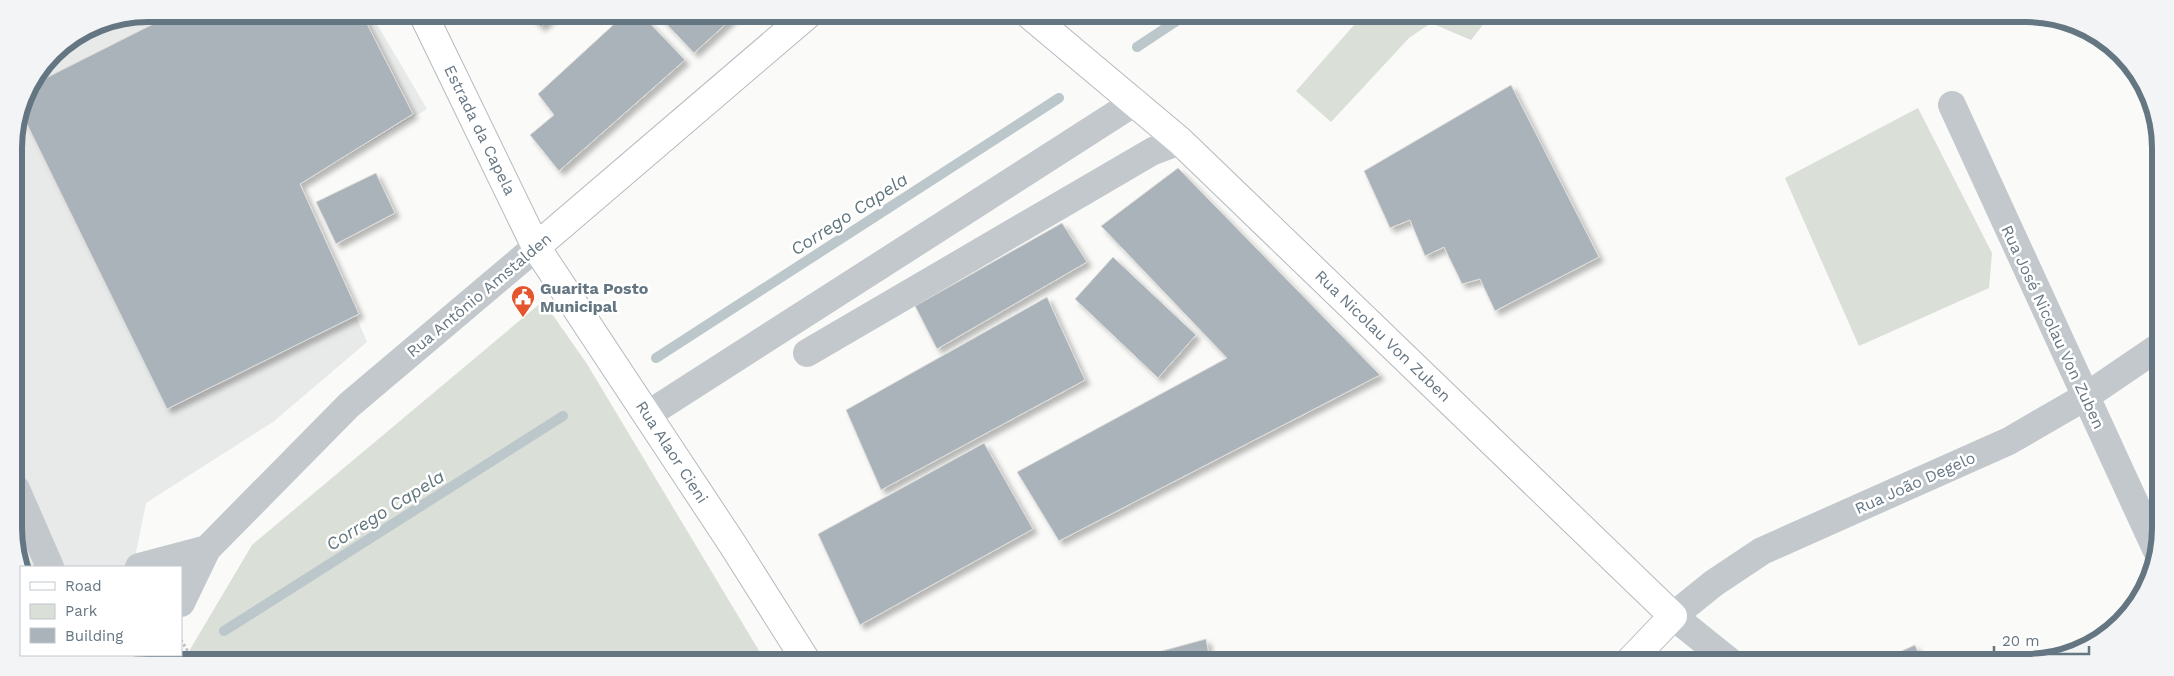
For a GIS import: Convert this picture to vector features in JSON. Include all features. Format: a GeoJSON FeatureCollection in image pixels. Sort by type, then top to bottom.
{"type":"FeatureCollection","features":[{"type":"Feature","properties":{"kind":"main road","name":"Estrada da Capela"},"geometry":{"type":"LineString","coordinates":[[427,23],[536,247]]}},
{"type":"Feature","properties":{"kind":"main road","name":"Rua Antônio Amstalden"},"geometry":{"type":"LineString","coordinates":[[536,247],[798,23]]}},
{"type":"Feature","properties":{"kind":"main road","name":"Rua Nicolau Von Zuben"},"geometry":{"type":"LineString","coordinates":[[1039,23],[1180,141],[1673,616]]}},
{"type":"Feature","properties":{"kind":"main road","name":"Rua Alaor Cieni"},"geometry":{"type":"LineString","coordinates":[[536,247],[648,415],[802,654]]}},
{"type":"Feature","properties":{"kind":"main road"},"geometry":{"type":"LineString","coordinates":[[1637,653],[1673,616]]}},
{"type":"Feature","properties":{"kind":"street"},"geometry":{"type":"LineString","coordinates":[[648,415],[1135,102]]}},
{"type":"Feature","properties":{"kind":"street","name":"Rua José Nicolau Von Zuben"},"geometry":{"type":"LineString","coordinates":[[1952,105],[2151,537]]}},
{"type":"Feature","properties":{"kind":"street"},"geometry":{"type":"LineString","coordinates":[[807,353],[1153,152],[1180,141]]}},
{"type":"Feature","properties":{"kind":"street","name":"Rua Antônio Amstalden"},"geometry":{"type":"LineString","coordinates":[[182,601],[207,549],[349,406],[536,247]]}},
{"type":"Feature","properties":{"kind":"street","name":"Rua João Degelo"},"geometry":{"type":"LineString","coordinates":[[1673,616],[1714,583],[1762,551],[2009,441],[2085,397],[2152,351]]}},
{"type":"Feature","properties":{"kind":"street"},"geometry":{"type":"LineString","coordinates":[[22,503],[50,566]]}},
{"type":"Feature","properties":{"kind":"street"},"geometry":{"type":"LineString","coordinates":[[143,566],[207,549]]}},
{"type":"Feature","properties":{"kind":"street","name":"Rua Nicolau Von Zuben"},"geometry":{"type":"LineString","coordinates":[[1673,616],[1718,653]]}},
{"type":"Feature","properties":{"kind":"path"},"geometry":{"type":"LineString","coordinates":[[182,642],[190,654]]}},
{"type":"Feature","properties":{"kind":"shaded area"},"geometry":{"type":"Polygon","coordinates":[[[140,23],[376,23],[427,109],[300,184],[367,342],[273,422],[146,503],[133,566],[28,566],[22,527],[23,140],[32,100],[39,86],[54,65],[65,54],[86,39],[100,32],[124,25],[140,23]]]}},
{"type":"Feature","properties":{"kind":"green space"},"geometry":{"type":"Polygon","coordinates":[[[1356,22],[1485,22],[1471,40],[1431,23],[1409,38],[1331,122],[1296,91],[1356,22]]]}},
{"type":"Feature","properties":{"kind":"green space"},"geometry":{"type":"Polygon","coordinates":[[[1918,108],[1992,253],[1989,288],[1859,346],[1785,178],[1918,108]]]}},
{"type":"Feature","properties":{"kind":"green space"},"geometry":{"type":"Polygon","coordinates":[[[543,301],[587,364],[761,654],[187,654],[252,545],[543,301]]]}},
{"type":"Feature","properties":{"kind":"building"},"geometry":{"type":"Polygon","coordinates":[[[155,23],[367,23],[413,114],[300,184],[359,314],[167,409],[26,122],[32,100],[44,79],[155,23]]]}},
{"type":"Feature","properties":{"kind":"building"},"geometry":{"type":"Polygon","coordinates":[[[537,23],[545,23],[541,27],[537,23]]]}},
{"type":"Feature","properties":{"kind":"building"},"geometry":{"type":"Polygon","coordinates":[[[616,23],[649,23],[685,60],[559,171],[530,135],[554,115],[538,94],[616,23]]]}},
{"type":"Feature","properties":{"kind":"building"},"geometry":{"type":"Polygon","coordinates":[[[665,23],[727,23],[727,23],[694,53],[665,23]]]}},
{"type":"Feature","properties":{"kind":"building"},"geometry":{"type":"Polygon","coordinates":[[[1511,85],[1599,257],[1495,311],[1480,279],[1462,284],[1444,247],[1425,256],[1410,220],[1390,228],[1364,171],[1511,85]]]}},
{"type":"Feature","properties":{"kind":"building"},"geometry":{"type":"Polygon","coordinates":[[[1178,168],[1380,375],[1059,541],[1017,472],[1227,358],[1101,226],[1178,168]]]}},
{"type":"Feature","properties":{"kind":"building"},"geometry":{"type":"Polygon","coordinates":[[[376,173],[395,213],[336,244],[316,202],[376,173]]]}},
{"type":"Feature","properties":{"kind":"building"},"geometry":{"type":"Polygon","coordinates":[[[1062,223],[1087,262],[937,349],[915,306],[1062,223]]]}},
{"type":"Feature","properties":{"kind":"building"},"geometry":{"type":"Polygon","coordinates":[[[1113,257],[1196,335],[1158,378],[1075,299],[1113,257]]]}},
{"type":"Feature","properties":{"kind":"building"},"geometry":{"type":"Polygon","coordinates":[[[1047,297],[1085,380],[881,490],[846,410],[1047,297]]]}},
{"type":"Feature","properties":{"kind":"building"},"geometry":{"type":"Polygon","coordinates":[[[984,443],[1033,529],[860,625],[818,534],[984,443]]]}},
{"type":"Feature","properties":{"kind":"building"},"geometry":{"type":"Polygon","coordinates":[[[1206,639],[1209,653],[1153,653],[1206,639]]]}},
{"type":"Feature","properties":{"kind":"building"},"geometry":{"type":"Polygon","coordinates":[[[1915,645],[1918,653],[1897,653],[1915,645]]]}},
{"type":"Feature","properties":{"kind":"waterway","name":"Corrego Capela"},"geometry":{"type":"LineString","coordinates":[[1137,47],[1174,22]]}},
{"type":"Feature","properties":{"kind":"waterway","name":"Corrego Capela"},"geometry":{"type":"LineString","coordinates":[[656,358],[1059,98]]}},
{"type":"Feature","properties":{"kind":"waterway","name":"Corrego Capela"},"geometry":{"type":"LineString","coordinates":[[224,631],[563,416]]}},
{"type":"Feature","properties":{"kind":"place","name":"Guarita Posto Municipal"},"geometry":{"type":"Point","coordinates":[523,318]}}]}
